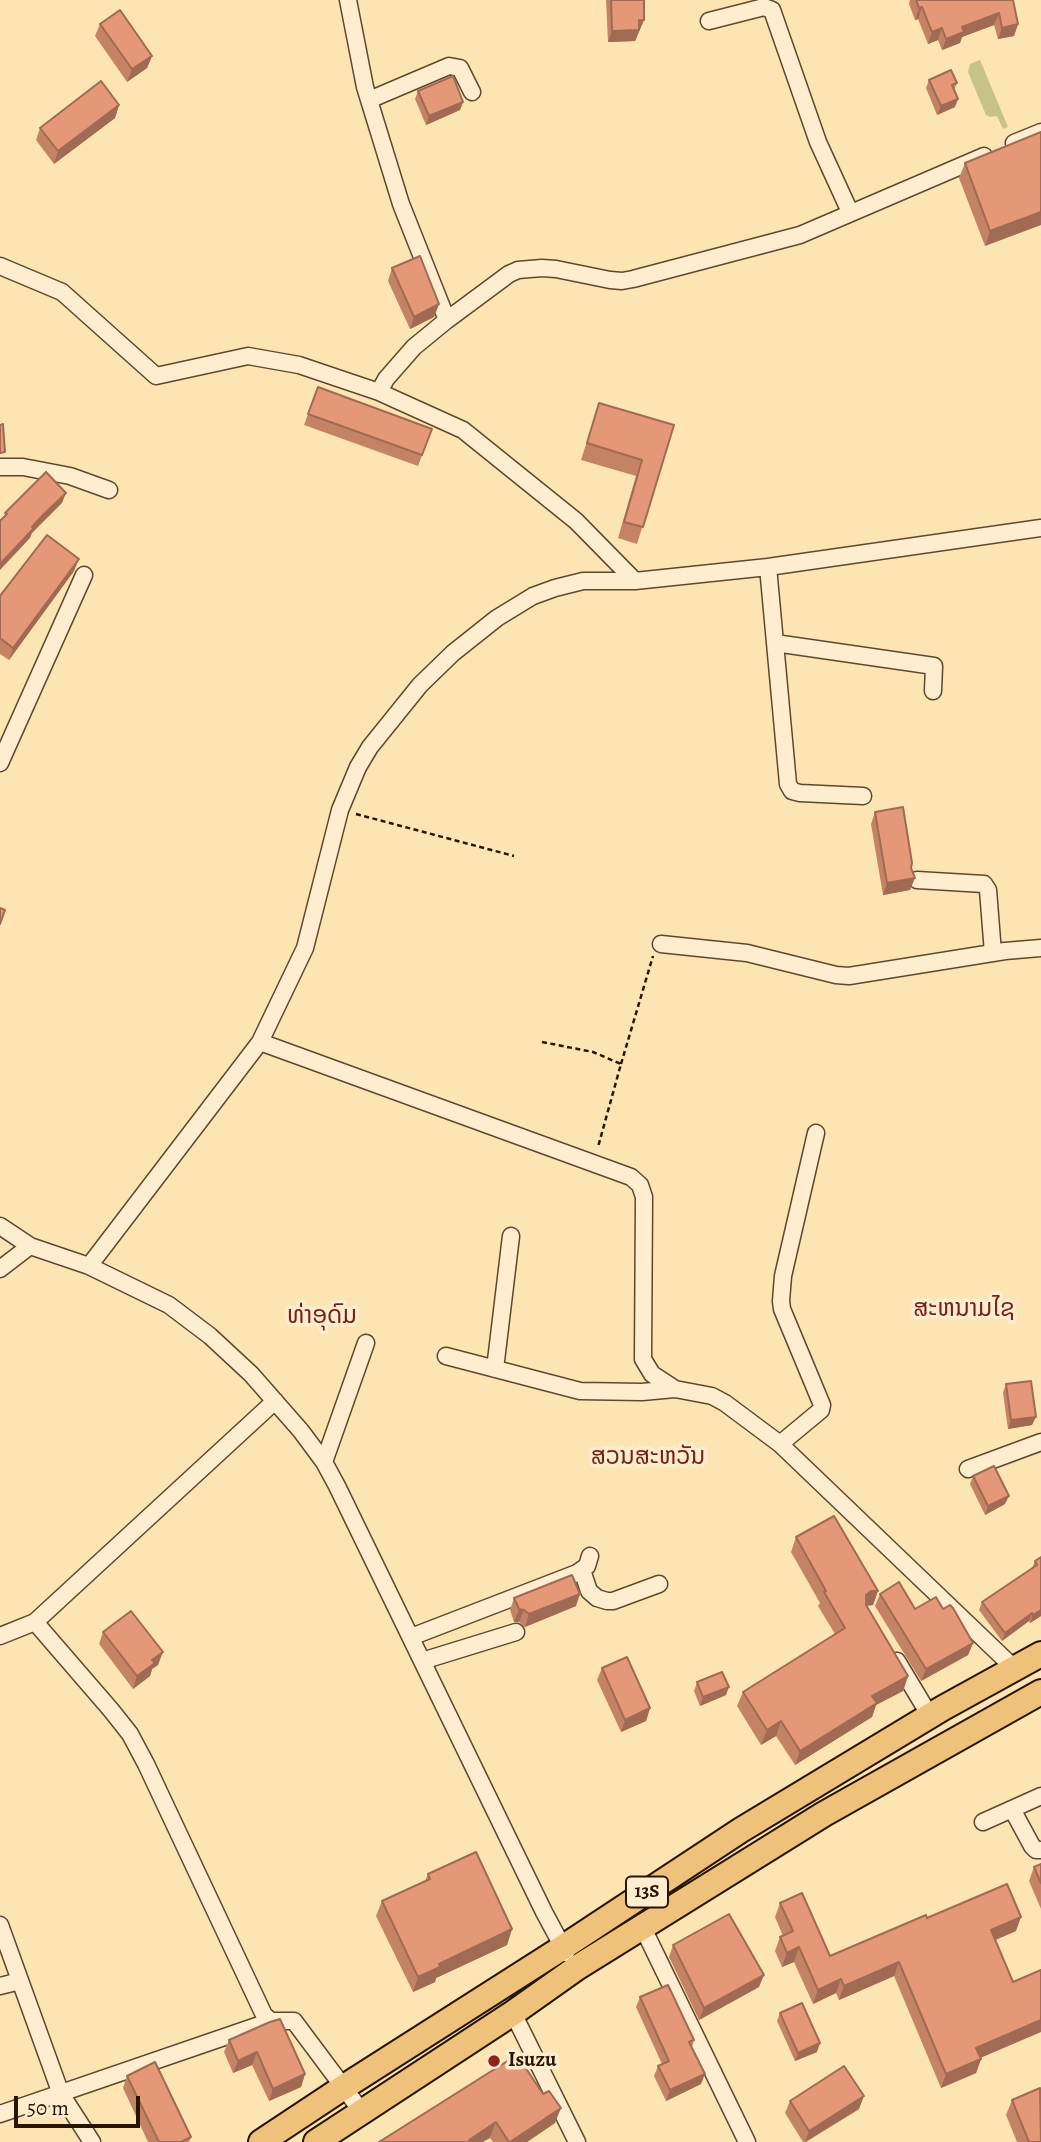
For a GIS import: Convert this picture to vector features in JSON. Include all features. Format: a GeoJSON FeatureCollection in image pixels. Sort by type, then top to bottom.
{"type":"FeatureCollection","features":[{"type":"Feature","properties":{"kind":"highway","name":"13S"},"geometry":{"type":"LineString","coordinates":[[261,2142],[741,1830],[930,1716],[1041,1654]]}},
{"type":"Feature","properties":{"kind":"highway","name":"13S"},"geometry":{"type":"LineString","coordinates":[[316,2142],[513,2013],[578,1967],[824,1814],[1041,1692]]}},
{"type":"Feature","properties":{"kind":"street"},"geometry":{"type":"LineString","coordinates":[[348,0],[369,100],[401,204],[447,320]]}},
{"type":"Feature","properties":{"kind":"street"},"geometry":{"type":"LineString","coordinates":[[709,21],[764,8],[772,10],[818,142],[850,212]]}},
{"type":"Feature","properties":{"kind":"street"},"geometry":{"type":"LineString","coordinates":[[369,100],[449,66],[460,68],[472,92]]}},
{"type":"Feature","properties":{"kind":"street"},"geometry":{"type":"LineString","coordinates":[[379,392],[386,379],[414,347],[509,274],[542,268],[622,281],[795,237],[1041,132]]}},
{"type":"Feature","properties":{"kind":"street"},"geometry":{"type":"LineString","coordinates":[[0,266],[62,292],[156,376],[247,356],[299,365],[379,392],[463,430],[576,521],[635,581]]}},
{"type":"Feature","properties":{"kind":"street"},"geometry":{"type":"LineString","coordinates":[[0,467],[23,467],[70,476],[109,490]]}},
{"type":"Feature","properties":{"kind":"street"},"geometry":{"type":"LineString","coordinates":[[89,1266],[260,1042],[305,948],[340,810],[358,767],[370,747],[420,685],[453,653],[497,618],[533,596],[583,581],[635,581],[768,567],[1041,528]]}},
{"type":"Feature","properties":{"kind":"street"},"geometry":{"type":"LineString","coordinates":[[768,567],[788,784],[792,791],[863,796]]}},
{"type":"Feature","properties":{"kind":"street"},"geometry":{"type":"LineString","coordinates":[[0,763],[84,575]]}},
{"type":"Feature","properties":{"kind":"street"},"geometry":{"type":"LineString","coordinates":[[775,643],[934,666],[933,691]]}},
{"type":"Feature","properties":{"kind":"street"},"geometry":{"type":"LineString","coordinates":[[917,880],[984,884],[988,890],[993,953]]}},
{"type":"Feature","properties":{"kind":"street"},"geometry":{"type":"LineString","coordinates":[[661,944],[747,953],[849,976],[1041,948]]}},
{"type":"Feature","properties":{"kind":"street"},"geometry":{"type":"LineString","coordinates":[[260,1042],[631,1177],[640,1185],[644,1197],[643,1359],[652,1374],[675,1389]]}},
{"type":"Feature","properties":{"kind":"street"},"geometry":{"type":"LineString","coordinates":[[780,1444],[821,1410],[822,1405],[780,1301],[782,1281],[816,1133]]}},
{"type":"Feature","properties":{"kind":"street"},"geometry":{"type":"LineString","coordinates":[[0,1226],[30,1246],[89,1266],[169,1305],[210,1336],[251,1374],[301,1431],[324,1462],[562,1948],[578,1967]]}},
{"type":"Feature","properties":{"kind":"street"},"geometry":{"type":"LineString","coordinates":[[495,1369],[511,1236]]}},
{"type":"Feature","properties":{"kind":"street"},"geometry":{"type":"LineString","coordinates":[[0,1269],[30,1246]]}},
{"type":"Feature","properties":{"kind":"street"},"geometry":{"type":"LineString","coordinates":[[324,1462],[366,1343]]}},
{"type":"Feature","properties":{"kind":"street"},"geometry":{"type":"LineString","coordinates":[[446,1356],[580,1391],[642,1392],[675,1389],[712,1396],[725,1403],[780,1444],[1014,1668]]}},
{"type":"Feature","properties":{"kind":"street"},"geometry":{"type":"LineString","coordinates":[[0,1636],[35,1622],[275,1401]]}},
{"type":"Feature","properties":{"kind":"street"},"geometry":{"type":"LineString","coordinates":[[968,1469],[1041,1442]]}},
{"type":"Feature","properties":{"kind":"street"},"geometry":{"type":"LineString","coordinates":[[411,1637],[586,1563],[589,1591],[597,1598],[607,1601],[659,1584]]}},
{"type":"Feature","properties":{"kind":"street"},"geometry":{"type":"LineString","coordinates":[[35,1622],[130,1734],[264,2015],[271,2021]]}},
{"type":"Feature","properties":{"kind":"street"},"geometry":{"type":"LineString","coordinates":[[422,1661],[516,1632]]}},
{"type":"Feature","properties":{"kind":"street"},"geometry":{"type":"LineString","coordinates":[[890,1649],[930,1716]]}},
{"type":"Feature","properties":{"kind":"street"},"geometry":{"type":"LineString","coordinates":[[983,1822],[1041,1796]]}},
{"type":"Feature","properties":{"kind":"street"},"geometry":{"type":"LineString","coordinates":[[1012,1809],[1032,1846],[1041,1850]]}},
{"type":"Feature","properties":{"kind":"street"},"geometry":{"type":"LineString","coordinates":[[0,1925],[61,2094],[92,2142]]}},
{"type":"Feature","properties":{"kind":"street"},"geometry":{"type":"LineString","coordinates":[[643,1928],[747,2142]]}},
{"type":"Feature","properties":{"kind":"street"},"geometry":{"type":"LineString","coordinates":[[0,1986],[20,1981]]}},
{"type":"Feature","properties":{"kind":"street"},"geometry":{"type":"LineString","coordinates":[[513,2013],[577,2142]]}},
{"type":"Feature","properties":{"kind":"street"},"geometry":{"type":"LineString","coordinates":[[0,2114],[271,2021],[294,2021],[362,2112]]}},
{"type":"Feature","properties":{"kind":"path"},"geometry":{"type":"LineString","coordinates":[[340,810],[514,856]]}},
{"type":"Feature","properties":{"kind":"path"},"geometry":{"type":"LineString","coordinates":[[593,1164],[656,947],[661,944]]}},
{"type":"Feature","properties":{"kind":"path"},"geometry":{"type":"LineString","coordinates":[[542,1042],[593,1052],[621,1064]]}},
{"type":"Feature","properties":{"kind":"shaded area"},"geometry":{"type":"Polygon","coordinates":[[[980,60],[1008,127],[1003,129],[997,116],[986,115],[968,72],[970,64],[980,60]]]}},
{"type":"Feature","properties":{"kind":"building"},"geometry":{"type":"Polygon","coordinates":[[[611,0],[644,0],[644,20],[639,20],[639,30],[612,31],[611,0]]]}},
{"type":"Feature","properties":{"kind":"building"},"geometry":{"type":"Polygon","coordinates":[[[916,0],[1013,0],[1018,24],[1002,28],[999,13],[962,27],[964,32],[946,39],[942,28],[932,32],[922,7],[919,8],[916,0]]]}},
{"type":"Feature","properties":{"kind":"building"},"geometry":{"type":"Polygon","coordinates":[[[120,10],[152,56],[132,69],[100,24],[120,10]]]}},
{"type":"Feature","properties":{"kind":"building"},"geometry":{"type":"Polygon","coordinates":[[[951,70],[957,83],[952,85],[958,99],[941,106],[929,80],[951,70]]]}},
{"type":"Feature","properties":{"kind":"building"},"geometry":{"type":"Polygon","coordinates":[[[453,76],[463,102],[429,116],[418,91],[453,76]]]}},
{"type":"Feature","properties":{"kind":"building"},"geometry":{"type":"Polygon","coordinates":[[[101,81],[119,105],[58,151],[40,128],[101,81]]]}},
{"type":"Feature","properties":{"kind":"building"},"geometry":{"type":"Polygon","coordinates":[[[1041,132],[1041,212],[990,231],[965,163],[1041,132]]]}},
{"type":"Feature","properties":{"kind":"building"},"geometry":{"type":"Polygon","coordinates":[[[420,256],[439,304],[414,317],[392,268],[420,256]]]}},
{"type":"Feature","properties":{"kind":"building"},"geometry":{"type":"Polygon","coordinates":[[[318,387],[432,429],[422,455],[308,414],[318,387]]]}},
{"type":"Feature","properties":{"kind":"building"},"geometry":{"type":"Polygon","coordinates":[[[599,403],[674,425],[643,527],[624,522],[642,460],[587,443],[599,403]]]}},
{"type":"Feature","properties":{"kind":"building"},"geometry":{"type":"Polygon","coordinates":[[[3,424],[5,452],[0,453],[0,425],[3,424]]]}},
{"type":"Feature","properties":{"kind":"building"},"geometry":{"type":"Polygon","coordinates":[[[46,472],[66,493],[0,564],[0,521],[46,472]]]}},
{"type":"Feature","properties":{"kind":"building"},"geometry":{"type":"Polygon","coordinates":[[[47,535],[79,559],[13,648],[0,638],[0,596],[47,535]]]}},
{"type":"Feature","properties":{"kind":"building"},"geometry":{"type":"Polygon","coordinates":[[[903,807],[911,868],[915,878],[887,883],[875,812],[903,807]]]}},
{"type":"Feature","properties":{"kind":"building"},"geometry":{"type":"Polygon","coordinates":[[[0,908],[5,910],[0,924],[0,908]]]}},
{"type":"Feature","properties":{"kind":"building"},"geometry":{"type":"Polygon","coordinates":[[[1031,1381],[1036,1417],[1011,1420],[1006,1384],[1031,1381]]]}},
{"type":"Feature","properties":{"kind":"building"},"geometry":{"type":"Polygon","coordinates":[[[994,1466],[1009,1496],[988,1506],[973,1476],[994,1466]]]}},
{"type":"Feature","properties":{"kind":"building"},"geometry":{"type":"Polygon","coordinates":[[[834,1516],[878,1591],[871,1591],[866,1595],[866,1605],[908,1676],[872,1696],[877,1703],[800,1751],[781,1721],[767,1730],[743,1692],[845,1628],[796,1537],[834,1516]]]}},
{"type":"Feature","properties":{"kind":"building"},"geometry":{"type":"Polygon","coordinates":[[[1041,1557],[1041,1610],[1033,1615],[1032,1613],[1005,1633],[982,1602],[1037,1565],[1035,1561],[1041,1557]]]}},
{"type":"Feature","properties":{"kind":"building"},"geometry":{"type":"Polygon","coordinates":[[[572,1575],[580,1594],[529,1614],[519,1609],[514,1598],[572,1575]]]}},
{"type":"Feature","properties":{"kind":"building"},"geometry":{"type":"Polygon","coordinates":[[[899,1582],[915,1609],[936,1597],[943,1609],[950,1605],[973,1643],[926,1669],[880,1594],[899,1582]]]}},
{"type":"Feature","properties":{"kind":"building"},"geometry":{"type":"Polygon","coordinates":[[[131,1611],[163,1652],[152,1660],[155,1663],[137,1676],[103,1632],[131,1611]]]}},
{"type":"Feature","properties":{"kind":"building"},"geometry":{"type":"Polygon","coordinates":[[[627,1657],[650,1708],[625,1720],[602,1668],[627,1657]]]}},
{"type":"Feature","properties":{"kind":"building"},"geometry":{"type":"Polygon","coordinates":[[[722,1672],[729,1687],[703,1697],[697,1682],[722,1672]]]}},
{"type":"Feature","properties":{"kind":"building"},"geometry":{"type":"Polygon","coordinates":[[[476,1852],[512,1929],[418,1977],[382,1901],[430,1879],[428,1874],[476,1852]]]}},
{"type":"Feature","properties":{"kind":"building"},"geometry":{"type":"Polygon","coordinates":[[[1041,1864],[1041,1883],[1034,1867],[1041,1864]]]}},
{"type":"Feature","properties":{"kind":"building"},"geometry":{"type":"Polygon","coordinates":[[[1007,1884],[1021,1917],[991,1930],[1013,1982],[1041,1970],[1041,2020],[976,2048],[981,2059],[946,2074],[899,1962],[844,1986],[841,1979],[818,1990],[799,1947],[787,1953],[780,1937],[793,1931],[780,1903],[802,1893],[830,1956],[1007,1884]]]}},
{"type":"Feature","properties":{"kind":"building"},"geometry":{"type":"Polygon","coordinates":[[[729,1914],[764,1975],[704,2008],[673,1945],[729,1914]]]}},
{"type":"Feature","properties":{"kind":"building"},"geometry":{"type":"Polygon","coordinates":[[[668,1985],[694,2040],[689,2042],[705,2074],[670,2090],[658,2066],[669,2061],[640,1997],[668,1985]]]}},
{"type":"Feature","properties":{"kind":"building"},"geometry":{"type":"Polygon","coordinates":[[[802,2003],[820,2043],[798,2053],[780,2013],[802,2003]]]}},
{"type":"Feature","properties":{"kind":"building"},"geometry":{"type":"Polygon","coordinates":[[[280,2019],[305,2074],[273,2089],[257,2052],[238,2061],[229,2040],[280,2019]]]}},
{"type":"Feature","properties":{"kind":"building"},"geometry":{"type":"Polygon","coordinates":[[[517,2055],[543,2094],[549,2091],[561,2108],[510,2142],[496,2122],[469,2140],[470,2142],[379,2142],[517,2055]]]}},
{"type":"Feature","properties":{"kind":"building"},"geometry":{"type":"Polygon","coordinates":[[[155,2062],[191,2137],[181,2142],[159,2142],[127,2076],[155,2062]]]}},
{"type":"Feature","properties":{"kind":"building"},"geometry":{"type":"Polygon","coordinates":[[[844,2066],[864,2096],[809,2131],[790,2101],[844,2066]]]}},
{"type":"Feature","properties":{"kind":"building"},"geometry":{"type":"Polygon","coordinates":[[[1040,2088],[1041,2142],[1029,2142],[1012,2100],[1040,2088]]]}},
{"type":"Feature","properties":{"kind":"place","name":"Isuzu"},"geometry":{"type":"Point","coordinates":[494,2061]}},
{"type":"Feature","properties":{"kind":"district","name":"ສະຫນາມໄຊ"},"geometry":{"type":"Point","coordinates":[964,1310]}},
{"type":"Feature","properties":{"kind":"district","name":"ທ່າອຸດົມ"},"geometry":{"type":"Point","coordinates":[322,1317]}},
{"type":"Feature","properties":{"kind":"district","name":"ສວນສະຫວັນ"},"geometry":{"type":"Point","coordinates":[648,1458]}}]}
